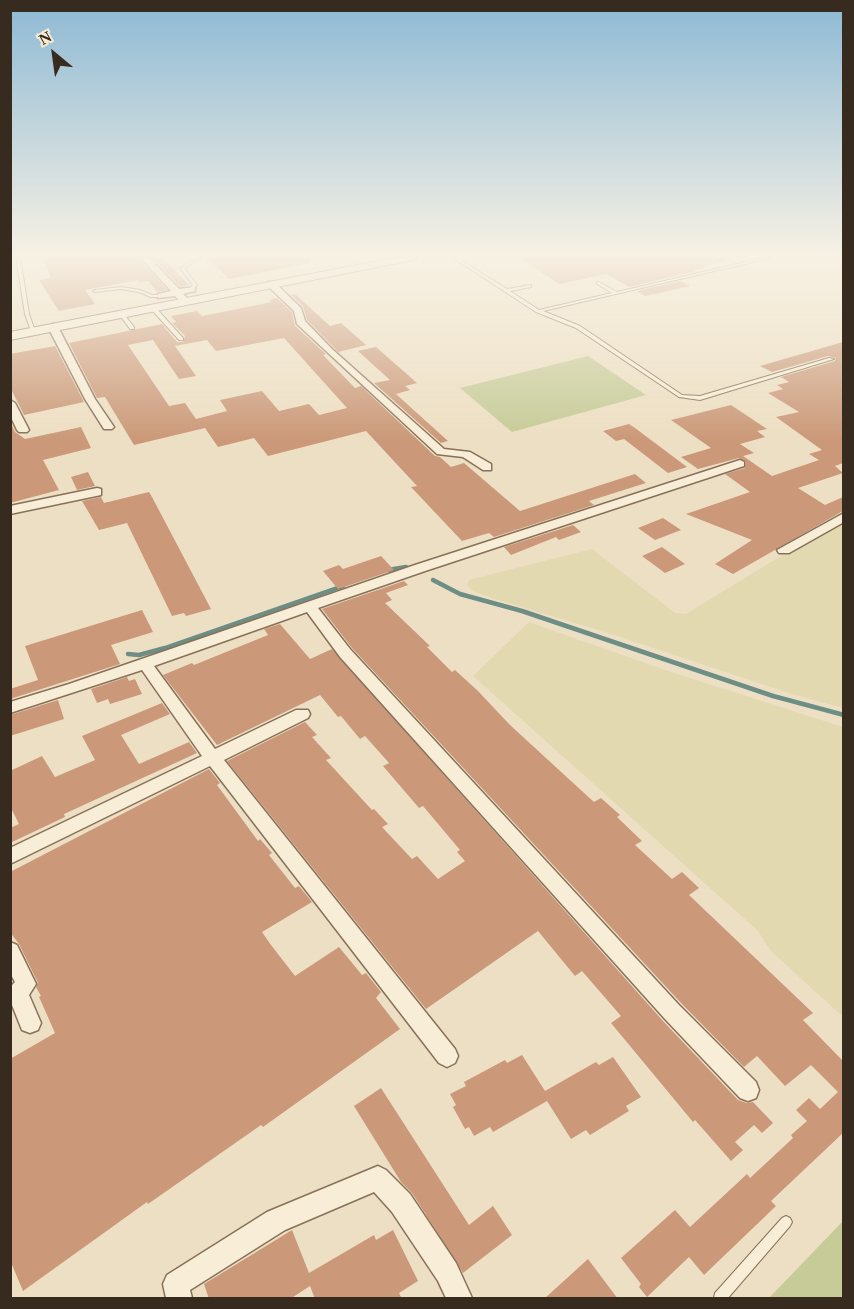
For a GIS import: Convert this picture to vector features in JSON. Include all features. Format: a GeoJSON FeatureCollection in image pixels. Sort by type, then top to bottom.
{"type":"FeatureCollection","features":[{"type":"Feature","properties":{"kind":"street"},"geometry":{"type":"LineString","coordinates":[[10,336],[100,318]]}},
{"type":"Feature","properties":{"kind":"street"},"geometry":{"type":"LineString","coordinates":[[299,318],[300,322],[329,351],[441,452],[466,454],[488,466]]}},
{"type":"Feature","properties":{"kind":"street"},"geometry":{"type":"LineString","coordinates":[[53,327],[90,399],[108,427]]}},
{"type":"Feature","properties":{"kind":"street"},"geometry":{"type":"LineString","coordinates":[[10,403],[13,417],[23,430]]}},
{"type":"Feature","properties":{"kind":"street"},"geometry":{"type":"LineString","coordinates":[[10,708],[420,568],[740,464]]}},
{"type":"Feature","properties":{"kind":"street"},"geometry":{"type":"LineString","coordinates":[[10,510],[97,492]]}},
{"type":"Feature","properties":{"kind":"street"},"geometry":{"type":"LineString","coordinates":[[784,550],[843,517]]}},
{"type":"Feature","properties":{"kind":"street"},"geometry":{"type":"LineString","coordinates":[[310,607],[345,654],[672,1012],[748,1090]]}},
{"type":"Feature","properties":{"kind":"street"},"geometry":{"type":"LineString","coordinates":[[145,663],[159,686],[212,757],[447,1056]]}},
{"type":"Feature","properties":{"kind":"street"},"geometry":{"type":"LineString","coordinates":[[10,857],[302,714]]}},
{"type":"Feature","properties":{"kind":"street"},"geometry":{"type":"LineString","coordinates":[[10,951],[26,984],[18,993],[30,1023]]}},
{"type":"Feature","properties":{"kind":"street"},"geometry":{"type":"LineString","coordinates":[[179,1299],[176,1284],[276,1221],[378,1178],[401,1203],[447,1272],[459,1299]]}},
{"type":"Feature","properties":{"kind":"lane"},"geometry":{"type":"LineString","coordinates":[[28,318],[33,331]]}},
{"type":"Feature","properties":{"kind":"lane"},"geometry":{"type":"LineString","coordinates":[[124,318],[132,328]]}},
{"type":"Feature","properties":{"kind":"lane"},"geometry":{"type":"LineString","coordinates":[[162,318],[181,339]]}},
{"type":"Feature","properties":{"kind":"lane"},"geometry":{"type":"LineString","coordinates":[[556,318],[578,327],[681,396],[689,398],[700,398],[831,359]]}},
{"type":"Feature","properties":{"kind":"lane"},"geometry":{"type":"LineString","coordinates":[[720,1299],[786,1222]]}},
{"type":"Feature","properties":{"kind":"shaded area"},"geometry":{"type":"Polygon","coordinates":[[[843,522],[843,708],[792,694],[605,632],[495,599],[473,591],[467,585],[469,580],[592,549],[675,613],[686,614],[789,551],[843,522]]]}},
{"type":"Feature","properties":{"kind":"shaded area"},"geometry":{"type":"Polygon","coordinates":[[[529,622],[665,670],[843,727],[843,1017],[771,951],[757,930],[473,676],[529,622]]]}},
{"type":"Feature","properties":{"kind":"green space"},"geometry":{"type":"Polygon","coordinates":[[[588,356],[646,395],[512,432],[460,388],[588,356]]]}},
{"type":"Feature","properties":{"kind":"green space"},"geometry":{"type":"Polygon","coordinates":[[[843,1221],[843,1298],[769,1298],[843,1221]]]}},
{"type":"Feature","properties":{"kind":"building"},"geometry":{"type":"Polygon","coordinates":[[[173,318],[293,318],[295,326],[326,354],[323,355],[355,388],[361,386],[435,456],[440,457],[451,467],[464,463],[520,511],[635,474],[646,483],[589,501],[594,505],[494,537],[489,533],[462,541],[411,487],[417,486],[366,431],[268,456],[254,438],[218,447],[205,428],[134,445],[105,397],[97,398],[69,343],[162,324],[177,342],[183,342],[185,336],[172,323],[176,322],[173,318]],[[284,338],[216,351],[207,340],[175,346],[196,376],[179,379],[153,340],[128,345],[169,406],[185,403],[196,419],[227,411],[220,400],[262,391],[279,411],[309,404],[319,415],[347,408],[284,338]]]}},
{"type":"Feature","properties":{"kind":"building"},"geometry":{"type":"Polygon","coordinates":[[[306,318],[321,318],[330,326],[341,323],[366,345],[338,352],[306,318]]]}},
{"type":"Feature","properties":{"kind":"building"},"geometry":{"type":"Polygon","coordinates":[[[843,342],[843,463],[835,466],[843,473],[798,488],[825,505],[843,497],[843,511],[733,574],[715,564],[752,540],[686,514],[750,492],[725,474],[745,468],[746,462],[739,458],[698,469],[681,457],[711,448],[671,420],[731,405],[767,429],[757,431],[765,437],[740,444],[754,453],[743,456],[772,476],[819,460],[809,454],[822,450],[776,417],[799,412],[768,393],[783,389],[777,385],[789,382],[781,377],[835,361],[836,358],[828,356],[772,372],[760,366],[843,342]]]}},
{"type":"Feature","properties":{"kind":"building"},"geometry":{"type":"Polygon","coordinates":[[[55,346],[84,402],[24,415],[10,387],[10,354],[55,346]]]}},
{"type":"Feature","properties":{"kind":"building"},"geometry":{"type":"Polygon","coordinates":[[[376,347],[417,383],[405,386],[410,390],[396,394],[448,441],[441,443],[374,383],[390,380],[358,351],[376,347]]]}},
{"type":"Feature","properties":{"kind":"building"},"geometry":{"type":"Polygon","coordinates":[[[10,421],[15,432],[25,439],[81,427],[91,448],[43,460],[59,490],[10,503],[10,421]]]}},
{"type":"Feature","properties":{"kind":"building"},"geometry":{"type":"Polygon","coordinates":[[[629,424],[687,467],[668,473],[624,439],[616,441],[603,431],[629,424]]]}},
{"type":"Feature","properties":{"kind":"building"},"geometry":{"type":"Polygon","coordinates":[[[88,472],[95,486],[77,490],[71,477],[88,472]]]}},
{"type":"Feature","properties":{"kind":"building"},"geometry":{"type":"Polygon","coordinates":[[[149,492],[211,609],[186,616],[184,613],[172,616],[127,523],[99,530],[82,501],[101,497],[104,503],[149,492]]]}},
{"type":"Feature","properties":{"kind":"building"},"geometry":{"type":"Polygon","coordinates":[[[663,518],[681,530],[655,540],[638,528],[663,518]]]}},
{"type":"Feature","properties":{"kind":"building"},"geometry":{"type":"Polygon","coordinates":[[[573,525],[581,532],[559,540],[556,537],[511,555],[504,547],[573,525]]]}},
{"type":"Feature","properties":{"kind":"building"},"geometry":{"type":"Polygon","coordinates":[[[662,547],[685,564],[665,573],[642,556],[662,547]]]}},
{"type":"Feature","properties":{"kind":"building"},"geometry":{"type":"Polygon","coordinates":[[[381,556],[394,570],[338,589],[323,571],[339,565],[343,569],[381,556]]]}},
{"type":"Feature","properties":{"kind":"building"},"geometry":{"type":"Polygon","coordinates":[[[404,581],[408,585],[386,593],[392,600],[385,603],[430,646],[427,647],[452,672],[455,670],[478,691],[510,725],[594,802],[601,798],[620,815],[617,817],[642,841],[635,845],[672,879],[682,872],[699,888],[689,895],[813,1013],[803,1020],[843,1061],[843,1133],[771,1201],[776,1206],[704,1275],[689,1257],[647,1297],[639,1287],[641,1284],[621,1258],[675,1210],[690,1227],[747,1174],[750,1178],[793,1138],[791,1135],[807,1121],[796,1110],[809,1098],[820,1109],[838,1092],[811,1065],[785,1086],[757,1056],[744,1067],[681,1003],[352,648],[322,609],[404,581]]]}},
{"type":"Feature","properties":{"kind":"building"},"geometry":{"type":"Polygon","coordinates":[[[142,610],[153,632],[111,645],[120,664],[10,699],[10,689],[38,680],[25,646],[142,610]]]}},
{"type":"Feature","properties":{"kind":"building"},"geometry":{"type":"Polygon","coordinates":[[[280,624],[310,659],[332,649],[663,1021],[738,1100],[753,1102],[773,1123],[762,1133],[754,1125],[735,1142],[743,1150],[731,1161],[695,1120],[693,1122],[611,1023],[621,1016],[582,971],[575,976],[538,931],[426,1009],[227,761],[305,722],[317,735],[312,737],[331,758],[326,760],[388,824],[382,827],[412,859],[417,856],[438,879],[465,861],[457,852],[460,850],[423,806],[419,808],[383,766],[389,763],[365,736],[360,739],[320,695],[217,745],[163,675],[268,635],[264,629],[280,624]]]}},
{"type":"Feature","properties":{"kind":"building"},"geometry":{"type":"Polygon","coordinates":[[[127,677],[129,681],[135,679],[142,694],[110,704],[108,699],[97,703],[91,689],[127,677]]]}},
{"type":"Feature","properties":{"kind":"building"},"geometry":{"type":"Polygon","coordinates":[[[58,700],[64,719],[10,736],[10,715],[58,700]]]}},
{"type":"Feature","properties":{"kind":"building"},"geometry":{"type":"Polygon","coordinates":[[[162,703],[170,714],[121,735],[139,764],[189,742],[197,753],[64,814],[65,817],[10,843],[10,828],[19,824],[10,806],[10,771],[42,756],[55,777],[95,760],[82,736],[162,703]]]}},
{"type":"Feature","properties":{"kind":"building"},"geometry":{"type":"Polygon","coordinates":[[[209,769],[220,783],[217,785],[258,841],[260,839],[272,853],[269,855],[295,888],[299,886],[312,902],[262,932],[271,945],[295,976],[339,947],[362,975],[366,973],[381,992],[376,998],[400,1029],[263,1127],[261,1125],[148,1204],[147,1202],[23,1291],[10,1260],[10,1059],[55,1033],[39,997],[41,996],[36,987],[38,983],[19,944],[10,932],[10,872],[209,769]]]}},
{"type":"Feature","properties":{"kind":"building"},"geometry":{"type":"Polygon","coordinates":[[[522,1055],[545,1091],[596,1062],[599,1065],[613,1057],[641,1097],[626,1106],[629,1111],[590,1135],[586,1130],[571,1139],[547,1101],[493,1132],[490,1127],[474,1136],[469,1127],[465,1129],[453,1107],[456,1105],[450,1094],[466,1086],[464,1082],[505,1060],[507,1063],[522,1055]]]}},
{"type":"Feature","properties":{"kind":"building"},"geometry":{"type":"Polygon","coordinates":[[[381,1088],[469,1225],[493,1206],[512,1235],[463,1273],[412,1193],[401,1182],[354,1106],[381,1088]]]}},
{"type":"Feature","properties":{"kind":"building"},"geometry":{"type":"Polygon","coordinates":[[[292,1230],[309,1273],[374,1235],[376,1240],[393,1230],[418,1281],[399,1293],[402,1299],[315,1299],[310,1286],[290,1299],[209,1299],[204,1284],[292,1230]]]}},
{"type":"Feature","properties":{"kind":"building"},"geometry":{"type":"Polygon","coordinates":[[[588,1259],[618,1299],[544,1299],[588,1259]]]}},
{"type":"Feature","properties":{"kind":"waterway"},"geometry":{"type":"LineString","coordinates":[[388,570],[406,567]]}},
{"type":"Feature","properties":{"kind":"waterway"},"geometry":{"type":"LineString","coordinates":[[433,580],[460,594],[522,611],[773,696],[844,715]]}},
{"type":"Feature","properties":{"kind":"waterway"},"geometry":{"type":"LineString","coordinates":[[128,654],[139,655],[165,648],[343,586]]}}]}
